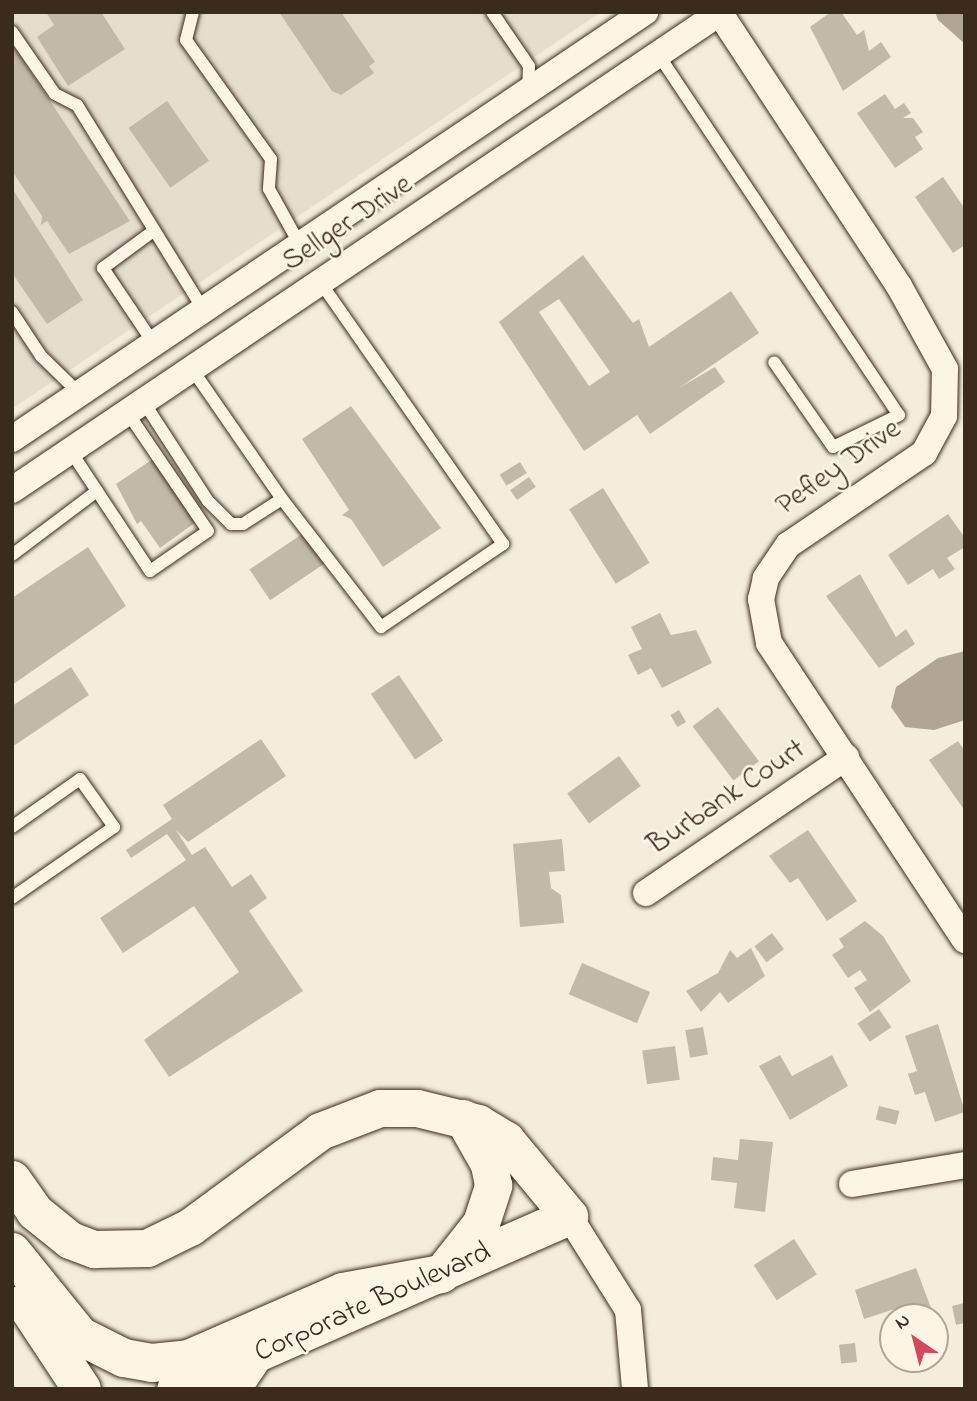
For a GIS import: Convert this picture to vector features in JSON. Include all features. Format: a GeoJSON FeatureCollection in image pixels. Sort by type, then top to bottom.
{"type":"FeatureCollection","features":[{"type":"Feature","properties":{"kind":"main road"},"geometry":{"type":"LineString","coordinates":[[12,1252],[80,1336],[124,1358],[152,1363],[189,1359],[343,1292],[441,1274]]}},
{"type":"Feature","properties":{"kind":"main road"},"geometry":{"type":"LineString","coordinates":[[12,1284],[82,1389]]}},
{"type":"Feature","properties":{"kind":"main road"},"geometry":{"type":"LineString","coordinates":[[231,1389],[255,1354]]}},
{"type":"Feature","properties":{"kind":"street","name":"Sellger Drive"},"geometry":{"type":"LineString","coordinates":[[12,439],[645,12]]}},
{"type":"Feature","properties":{"kind":"street","name":"Sellger Drive"},"geometry":{"type":"LineString","coordinates":[[12,490],[719,13]]}},
{"type":"Feature","properties":{"kind":"street","name":"Pefley Drive"},"geometry":{"type":"LineString","coordinates":[[719,13],[899,286],[945,369],[944,416],[924,453],[788,545],[766,578],[761,599],[769,643],[965,940]]}},
{"type":"Feature","properties":{"kind":"street"},"geometry":{"type":"LineString","coordinates":[[528,89],[553,125]]}},
{"type":"Feature","properties":{"kind":"street"},"geometry":{"type":"LineString","coordinates":[[200,314],[219,351]]}},
{"type":"Feature","properties":{"kind":"street"},"geometry":{"type":"LineString","coordinates":[[80,394],[103,428]]}},
{"type":"Feature","properties":{"kind":"street","name":"Burbank Court"},"geometry":{"type":"LineString","coordinates":[[646,893],[846,757]]}},
{"type":"Feature","properties":{"kind":"street"},"geometry":{"type":"LineString","coordinates":[[12,1179],[34,1211],[70,1240],[125,1251],[174,1237],[349,1116],[417,1108],[463,1118],[506,1140],[530,1163],[569,1216],[628,1310],[635,1389]]}},
{"type":"Feature","properties":{"kind":"street"},"geometry":{"type":"LineString","coordinates":[[441,1274],[481,1223],[493,1185],[489,1164],[463,1118]]}},
{"type":"Feature","properties":{"kind":"street"},"geometry":{"type":"LineString","coordinates":[[852,1184],[965,1164]]}},
{"type":"Feature","properties":{"kind":"street","name":"Corporate Boulevard"},"geometry":{"type":"LineString","coordinates":[[175,1389],[569,1216]]}},
{"type":"Feature","properties":{"kind":"lane"},"geometry":{"type":"LineString","coordinates":[[193,12],[186,40],[271,159],[269,189],[300,245]]}},
{"type":"Feature","properties":{"kind":"lane"},"geometry":{"type":"LineString","coordinates":[[492,12],[529,66],[528,89]]}},
{"type":"Feature","properties":{"kind":"lane"},"geometry":{"type":"LineString","coordinates":[[12,32],[55,94],[77,106],[200,314]]}},
{"type":"Feature","properties":{"kind":"lane"},"geometry":{"type":"LineString","coordinates":[[659,54],[899,415],[833,447],[775,362]]}},
{"type":"Feature","properties":{"kind":"lane"},"geometry":{"type":"LineString","coordinates":[[152,232],[103,268],[154,345]]}},
{"type":"Feature","properties":{"kind":"lane"},"geometry":{"type":"LineString","coordinates":[[192,369],[282,499],[381,627],[503,544],[321,283]]}},
{"type":"Feature","properties":{"kind":"lane"},"geometry":{"type":"LineString","coordinates":[[12,312],[41,356],[80,394]]}},
{"type":"Feature","properties":{"kind":"lane"},"geometry":{"type":"LineString","coordinates":[[135,407],[208,501],[231,524],[243,524],[282,499]]}},
{"type":"Feature","properties":{"kind":"lane"},"geometry":{"type":"LineString","coordinates":[[70,450],[150,570],[208,531],[135,407]]}},
{"type":"Feature","properties":{"kind":"lane"},"geometry":{"type":"LineString","coordinates":[[12,555],[97,491]]}},
{"type":"Feature","properties":{"kind":"lane"},"geometry":{"type":"LineString","coordinates":[[12,827],[80,779],[114,827],[12,898]]}},
{"type":"Feature","properties":{"kind":"shaded area"},"geometry":{"type":"Polygon","coordinates":[[[12,12],[601,12],[12,409],[12,12]]]}},
{"type":"Feature","properties":{"kind":"shaded area"},"geometry":{"type":"Polygon","coordinates":[[[935,12],[965,12],[965,44],[938,20],[935,12]]]}},
{"type":"Feature","properties":{"kind":"shaded area"},"geometry":{"type":"Polygon","coordinates":[[[965,651],[965,720],[934,730],[905,727],[891,707],[896,687],[938,658],[965,651]]]}},
{"type":"Feature","properties":{"kind":"building"},"geometry":{"type":"Polygon","coordinates":[[[46,12],[101,12],[125,49],[68,86],[37,37],[54,25],[46,12]]]}},
{"type":"Feature","properties":{"kind":"building"},"geometry":{"type":"Polygon","coordinates":[[[279,12],[341,12],[375,62],[369,66],[374,73],[341,95],[332,91],[279,12]]]}},
{"type":"Feature","properties":{"kind":"building"},"geometry":{"type":"Polygon","coordinates":[[[831,12],[841,12],[857,35],[864,30],[869,51],[881,42],[891,57],[843,91],[810,27],[831,12]]]}},
{"type":"Feature","properties":{"kind":"building"},"geometry":{"type":"Polygon","coordinates":[[[14,47],[130,221],[69,254],[47,221],[41,225],[42,216],[12,171],[14,47]]]}},
{"type":"Feature","properties":{"kind":"building"},"geometry":{"type":"Polygon","coordinates":[[[885,94],[895,109],[904,103],[911,113],[903,118],[913,118],[923,132],[915,137],[923,149],[895,168],[857,113],[885,94]]]}},
{"type":"Feature","properties":{"kind":"building"},"geometry":{"type":"Polygon","coordinates":[[[167,101],[209,161],[170,188],[128,128],[167,101]]]}},
{"type":"Feature","properties":{"kind":"building"},"geometry":{"type":"Polygon","coordinates":[[[943,177],[965,209],[965,245],[953,253],[915,197],[943,177]]]}},
{"type":"Feature","properties":{"kind":"building"},"geometry":{"type":"Polygon","coordinates":[[[12,188],[83,300],[47,324],[12,273],[12,188]]]}},
{"type":"Feature","properties":{"kind":"building"},"geometry":{"type":"Polygon","coordinates":[[[583,255],[633,323],[639,319],[649,347],[731,291],[759,333],[679,388],[715,367],[725,382],[650,434],[637,415],[584,451],[499,322],[583,255]],[[559,299],[539,312],[589,386],[610,372],[559,299]]]}},
{"type":"Feature","properties":{"kind":"building"},"geometry":{"type":"Polygon","coordinates":[[[351,406],[441,528],[383,567],[351,519],[342,515],[349,510],[302,439],[351,406]]]}},
{"type":"Feature","properties":{"kind":"building"},"geometry":{"type":"Polygon","coordinates":[[[153,459],[196,522],[160,548],[141,521],[137,524],[116,484],[153,459]]]}},
{"type":"Feature","properties":{"kind":"building"},"geometry":{"type":"Polygon","coordinates":[[[520,462],[527,473],[507,486],[500,475],[520,462]]]}},
{"type":"Feature","properties":{"kind":"building"},"geometry":{"type":"Polygon","coordinates":[[[529,477],[536,487],[517,500],[510,490],[529,477]]]}},
{"type":"Feature","properties":{"kind":"building"},"geometry":{"type":"Polygon","coordinates":[[[603,488],[650,563],[616,584],[569,509],[603,488]]]}},
{"type":"Feature","properties":{"kind":"building"},"geometry":{"type":"Polygon","coordinates":[[[948,514],[965,538],[965,547],[947,558],[955,569],[939,579],[933,569],[908,585],[888,555],[948,514]]]}},
{"type":"Feature","properties":{"kind":"building"},"geometry":{"type":"Polygon","coordinates":[[[305,532],[326,563],[270,600],[249,569],[305,532]]]}},
{"type":"Feature","properties":{"kind":"building"},"geometry":{"type":"Polygon","coordinates":[[[88,547],[126,606],[12,685],[12,598],[88,547]]]}},
{"type":"Feature","properties":{"kind":"building"},"geometry":{"type":"Polygon","coordinates":[[[860,574],[896,637],[906,629],[915,644],[879,668],[826,596],[860,574]]]}},
{"type":"Feature","properties":{"kind":"building"},"geometry":{"type":"Polygon","coordinates":[[[660,613],[671,635],[696,630],[712,663],[662,688],[651,668],[638,675],[628,655],[642,649],[631,627],[660,613]]]}},
{"type":"Feature","properties":{"kind":"building"},"geometry":{"type":"Polygon","coordinates":[[[71,667],[89,695],[12,747],[12,706],[71,667]]]}},
{"type":"Feature","properties":{"kind":"building"},"geometry":{"type":"Polygon","coordinates":[[[399,675],[443,740],[415,760],[371,694],[399,675]]]}},
{"type":"Feature","properties":{"kind":"building"},"geometry":{"type":"Polygon","coordinates":[[[718,707],[759,761],[733,781],[692,726],[718,707]]]}},
{"type":"Feature","properties":{"kind":"building"},"geometry":{"type":"Polygon","coordinates":[[[679,710],[686,722],[677,727],[670,715],[679,710]]]}},
{"type":"Feature","properties":{"kind":"building"},"geometry":{"type":"Polygon","coordinates":[[[261,739],[286,776],[188,842],[176,830],[192,855],[205,847],[232,887],[251,874],[267,898],[249,911],[303,991],[169,1077],[144,1040],[239,972],[194,906],[123,953],[100,918],[186,860],[167,834],[131,858],[126,850],[172,819],[163,805],[261,739]]]}},
{"type":"Feature","properties":{"kind":"building"},"geometry":{"type":"Polygon","coordinates":[[[958,741],[965,751],[965,811],[929,760],[958,741]]]}},
{"type":"Feature","properties":{"kind":"building"},"geometry":{"type":"Polygon","coordinates":[[[619,756],[641,786],[589,824],[567,794],[619,756]]]}},
{"type":"Feature","properties":{"kind":"building"},"geometry":{"type":"Polygon","coordinates":[[[808,830],[857,901],[827,921],[798,878],[790,883],[769,856],[808,830]]]}},
{"type":"Feature","properties":{"kind":"building"},"geometry":{"type":"Polygon","coordinates":[[[562,839],[565,871],[549,872],[551,888],[561,895],[564,923],[520,927],[513,844],[562,839]]]}},
{"type":"Feature","properties":{"kind":"building"},"geometry":{"type":"Polygon","coordinates":[[[865,921],[883,936],[911,981],[870,1012],[854,988],[867,980],[860,970],[848,978],[832,955],[844,947],[839,939],[865,921]]]}},
{"type":"Feature","properties":{"kind":"building"},"geometry":{"type":"Polygon","coordinates":[[[772,933],[784,949],[766,962],[754,946],[772,933]]]}},
{"type":"Feature","properties":{"kind":"building"},"geometry":{"type":"Polygon","coordinates":[[[751,948],[765,976],[728,1003],[720,992],[701,1012],[686,991],[718,973],[730,950],[737,958],[751,948]]]}},
{"type":"Feature","properties":{"kind":"building"},"geometry":{"type":"Polygon","coordinates":[[[582,963],[650,992],[637,1023],[569,994],[582,963]]]}},
{"type":"Feature","properties":{"kind":"building"},"geometry":{"type":"Polygon","coordinates":[[[879,1009],[891,1027],[870,1042],[857,1024],[879,1009]]]}},
{"type":"Feature","properties":{"kind":"building"},"geometry":{"type":"Polygon","coordinates":[[[938,1024],[965,1112],[935,1122],[925,1092],[915,1095],[908,1074],[917,1071],[905,1036],[938,1024]]]}},
{"type":"Feature","properties":{"kind":"building"},"geometry":{"type":"Polygon","coordinates":[[[703,1027],[708,1055],[690,1058],[685,1030],[703,1027]]]}},
{"type":"Feature","properties":{"kind":"building"},"geometry":{"type":"Polygon","coordinates":[[[675,1046],[680,1080],[647,1084],[642,1051],[675,1046]]]}},
{"type":"Feature","properties":{"kind":"building"},"geometry":{"type":"Polygon","coordinates":[[[780,1055],[792,1076],[832,1055],[848,1086],[790,1120],[759,1066],[780,1055]]]}},
{"type":"Feature","properties":{"kind":"building"},"geometry":{"type":"Polygon","coordinates":[[[879,1106],[899,1111],[896,1125],[876,1120],[879,1106]]]}},
{"type":"Feature","properties":{"kind":"building"},"geometry":{"type":"Polygon","coordinates":[[[740,1139],[773,1142],[765,1212],[734,1208],[737,1183],[711,1180],[713,1157],[738,1160],[740,1139]]]}},
{"type":"Feature","properties":{"kind":"building"},"geometry":{"type":"Polygon","coordinates":[[[794,1239],[817,1274],[777,1300],[754,1265],[794,1239]]]}},
{"type":"Feature","properties":{"kind":"building"},"geometry":{"type":"Polygon","coordinates":[[[916,1268],[929,1303],[879,1303],[879,1314],[864,1319],[855,1290],[916,1268]]]}},
{"type":"Feature","properties":{"kind":"building"},"geometry":{"type":"Polygon","coordinates":[[[964,1303],[965,1323],[956,1325],[952,1306],[964,1303]]]}},
{"type":"Feature","properties":{"kind":"building"},"geometry":{"type":"Polygon","coordinates":[[[855,1343],[857,1362],[841,1364],[839,1345],[855,1343]]]}}]}
